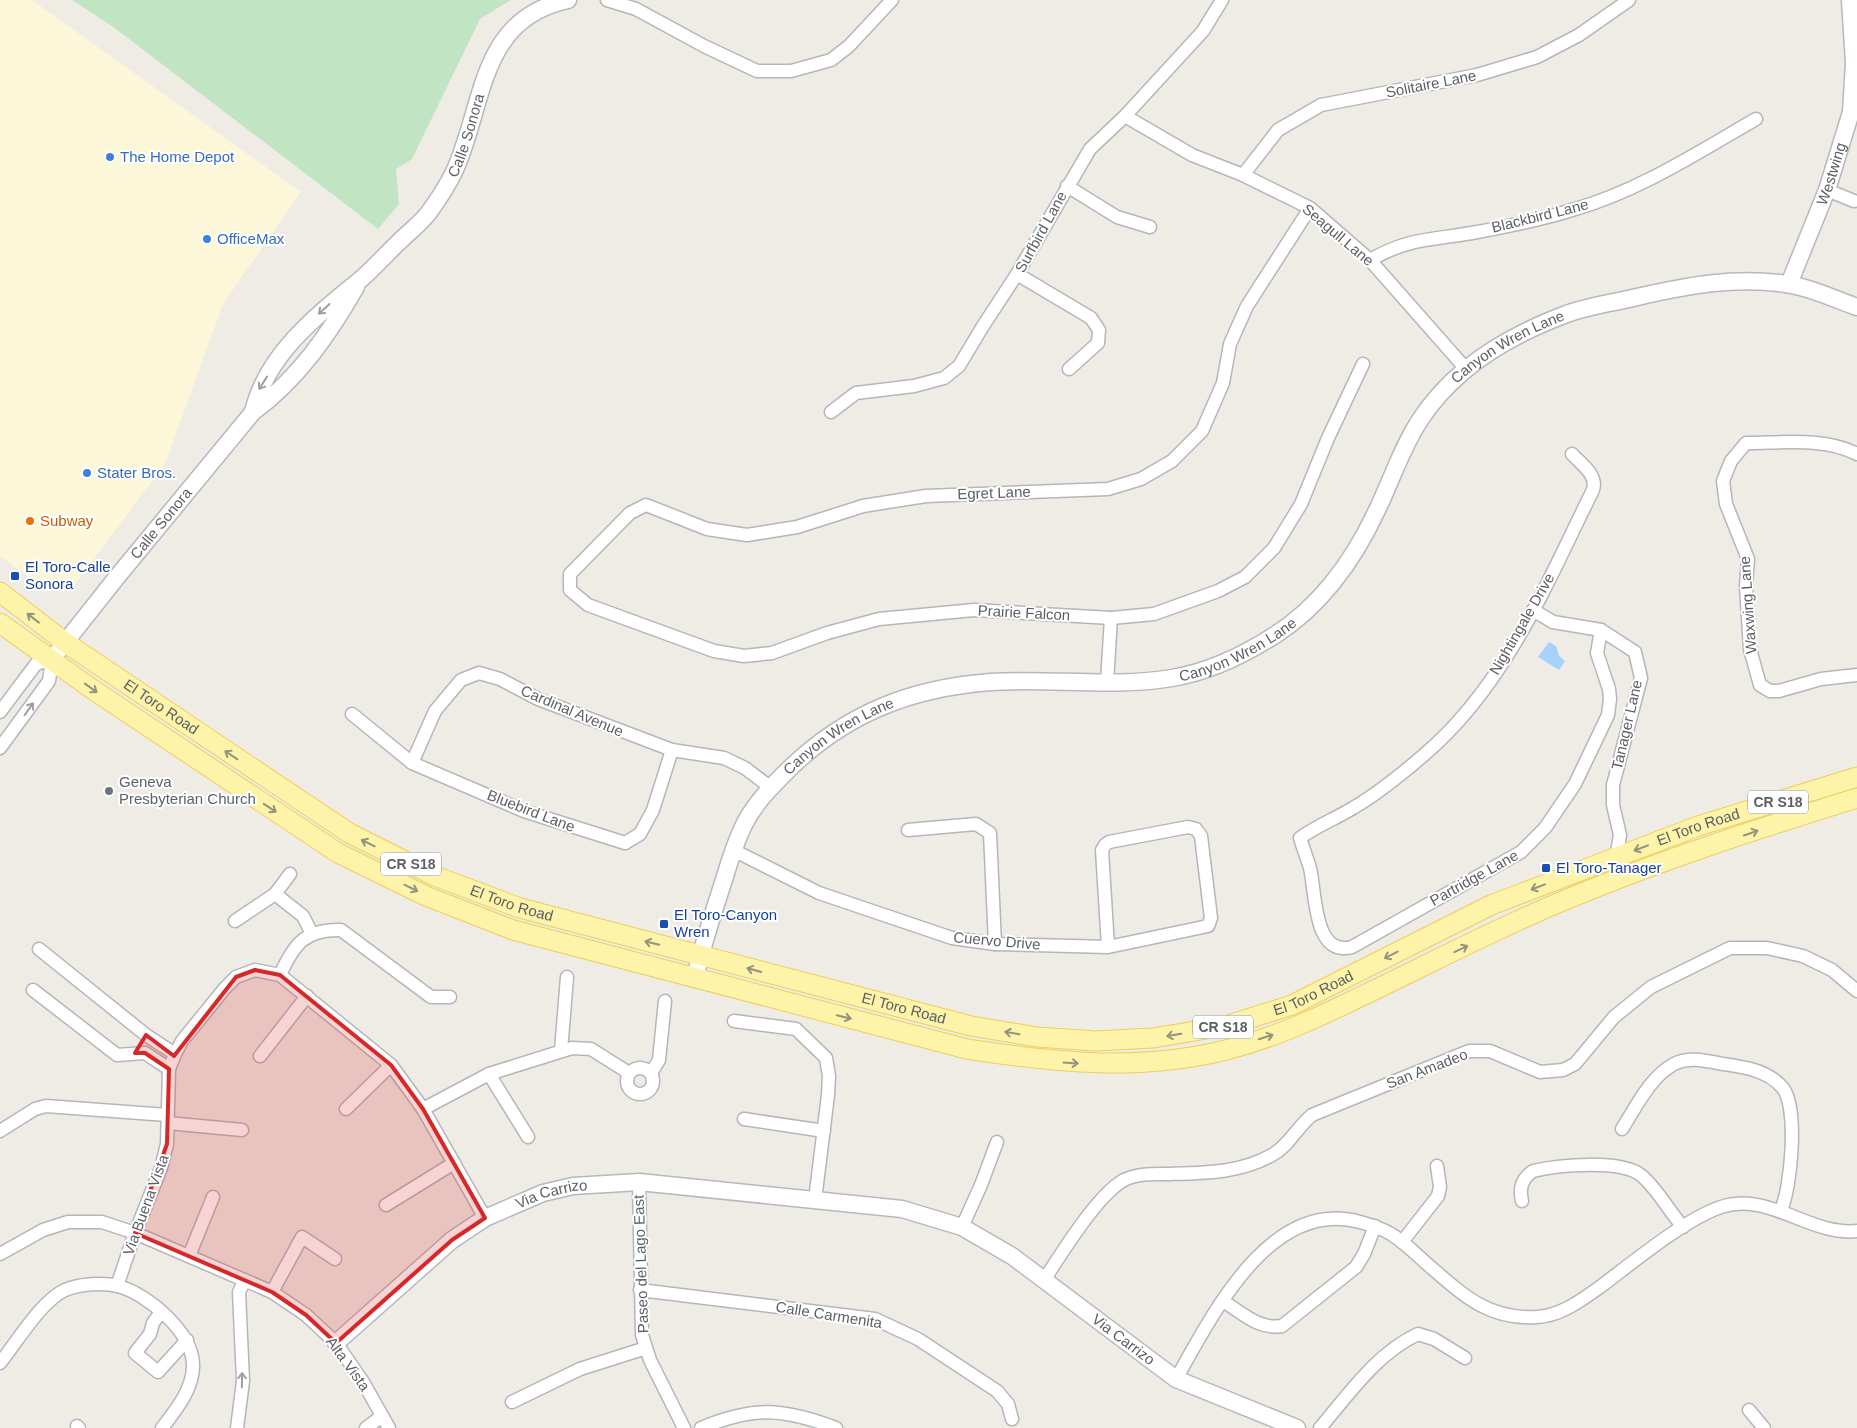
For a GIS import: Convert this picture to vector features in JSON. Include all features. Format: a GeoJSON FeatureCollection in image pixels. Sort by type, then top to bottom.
{"type":"FeatureCollection","features":[{"type":"Feature","properties":{"kind":"main road","name":"El Toro Road"},"geometry":{"type":"LineString","coordinates":[[0,592],[66,643],[349,834],[435,876],[520,908],[971,1026],[1037,1037],[1095,1041],[1154,1038],[1225,1026],[1292,1004],[1491,905],[1698,826],[1857,777]]}},
{"type":"Feature","properties":{"kind":"main road","name":"El Toro Road"},"geometry":{"type":"LineString","coordinates":[[0,623],[100,695],[338,853],[426,896],[513,930],[967,1049],[1035,1060],[1094,1064],[1155,1061],[1229,1049],[1298,1026],[1557,903],[1624,877],[1857,798]]}},
{"type":"Feature","properties":{"kind":"street","name":"Calle Sonora"},"geometry":{"type":"LineString","coordinates":[[253,412],[258,391],[276,364],[303,330],[335,299],[361,278],[431,210],[454,172],[492,57],[505,38],[536,11],[568,0]]}},
{"type":"Feature","properties":{"kind":"street"},"geometry":{"type":"LineString","coordinates":[[607,0],[636,9],[704,46],[757,70],[791,71],[831,60],[849,46],[892,0]]}},
{"type":"Feature","properties":{"kind":"street","name":"Surfbird Lane"},"geometry":{"type":"LineString","coordinates":[[831,412],[856,393],[914,386],[944,378],[959,366],[1017,274],[1090,149],[1125,116],[1203,31],[1222,0]]}},
{"type":"Feature","properties":{"kind":"street","name":"Solitaire Lane"},"geometry":{"type":"LineString","coordinates":[[1243,175],[1278,130],[1321,105],[1477,76],[1537,56],[1579,35],[1629,0]]}},
{"type":"Feature","properties":{"kind":"street","name":"Westwing"},"geometry":{"type":"LineString","coordinates":[[1788,284],[1827,190],[1854,111],[1854,63],[1850,0]]}},
{"type":"Feature","properties":{"kind":"street","name":"Seagull Lane"},"geometry":{"type":"LineString","coordinates":[[1125,116],[1192,155],[1243,175],[1310,208],[1370,260],[1466,369]]}},
{"type":"Feature","properties":{"kind":"street","name":"Blackbird Lane"},"geometry":{"type":"LineString","coordinates":[[1370,260],[1398,245],[1413,241],[1472,233],[1558,214],[1590,204],[1642,182],[1756,119]]}},
{"type":"Feature","properties":{"kind":"street"},"geometry":{"type":"LineString","coordinates":[[1067,186],[1117,217],[1150,227]]}},
{"type":"Feature","properties":{"kind":"street"},"geometry":{"type":"LineString","coordinates":[[1827,190],[1854,201]]}},
{"type":"Feature","properties":{"kind":"street","name":"Egret Lane"},"geometry":{"type":"LineString","coordinates":[[570,590],[570,574],[630,513],[646,505],[707,528],[747,535],[797,527],[863,506],[926,496],[1108,489],[1141,479],[1172,461],[1202,431],[1222,383],[1230,344],[1247,306],[1310,208]]}},
{"type":"Feature","properties":{"kind":"street"},"geometry":{"type":"LineString","coordinates":[[1017,274],[1091,318],[1099,330],[1098,343],[1069,369]]}},
{"type":"Feature","properties":{"kind":"street","name":"Calle Sonora"},"geometry":{"type":"LineString","coordinates":[[0,712],[36,664],[52,659],[66,643],[116,577],[253,412],[269,401],[300,370],[325,337],[361,278]]}},
{"type":"Feature","properties":{"kind":"street","name":"Canyon Wren Lane"},"geometry":{"type":"LineString","coordinates":[[695,979],[700,955],[733,850],[747,819],[770,787],[800,758],[832,733],[876,707],[934,688],[992,682],[1107,682],[1170,678],[1211,668],[1257,646],[1296,620],[1330,586],[1358,548],[1413,432],[1436,398],[1466,369],[1520,334],[1566,314],[1693,285],[1753,281],[1788,284],[1857,308]]}},
{"type":"Feature","properties":{"kind":"street"},"geometry":{"type":"LineString","coordinates":[[303,330],[313,330],[325,337]]}},
{"type":"Feature","properties":{"kind":"street","name":"Prairie Falcon"},"geometry":{"type":"LineString","coordinates":[[570,590],[588,605],[714,651],[744,656],[772,653],[827,633],[879,619],[974,610],[1111,618],[1154,614],[1218,591],[1245,577],[1274,548],[1301,504],[1328,438],[1363,364]]}},
{"type":"Feature","properties":{"kind":"street","name":"Waxwing Lane"},"geometry":{"type":"LineString","coordinates":[[1857,454],[1849,450],[1819,443],[1746,443],[1731,461],[1723,481],[1726,504],[1748,558],[1747,614],[1750,649],[1760,685],[1770,691],[1779,691],[1821,679],[1857,675]]}},
{"type":"Feature","properties":{"kind":"street","name":"Nightingale Drive"},"geometry":{"type":"LineString","coordinates":[[1319,925],[1310,869],[1300,838],[1375,794],[1438,742],[1466,713],[1501,665],[1533,610],[1595,485],[1590,472],[1572,454]]}},
{"type":"Feature","properties":{"kind":"street","name":"Tanager Lane"},"geometry":{"type":"LineString","coordinates":[[1533,610],[1553,622],[1601,630],[1635,652],[1640,678],[1613,785],[1613,805],[1620,835],[1616,858]]}},
{"type":"Feature","properties":{"kind":"street"},"geometry":{"type":"LineString","coordinates":[[1107,682],[1111,618]]}},
{"type":"Feature","properties":{"kind":"street","name":"Partridge Lane"},"geometry":{"type":"LineString","coordinates":[[1319,925],[1326,938],[1335,947],[1352,947],[1525,849],[1545,828],[1571,791],[1592,753],[1608,715],[1609,689],[1597,653],[1601,630]]}},
{"type":"Feature","properties":{"kind":"street"},"geometry":{"type":"LineString","coordinates":[[0,748],[49,681],[52,659]]}},
{"type":"Feature","properties":{"kind":"street","name":"Cardinal Avenue"},"geometry":{"type":"LineString","coordinates":[[412,763],[435,711],[461,680],[479,673],[500,679],[538,699],[672,750],[724,758],[745,768],[770,787]]}},
{"type":"Feature","properties":{"kind":"street","name":"Bluebird Lane"},"geometry":{"type":"LineString","coordinates":[[352,714],[412,763],[524,811],[625,843],[640,834],[653,810],[672,750]]}},
{"type":"Feature","properties":{"kind":"street"},"geometry":{"type":"LineString","coordinates":[[908,830],[976,824],[990,833],[995,944]]}},
{"type":"Feature","properties":{"kind":"street","name":"Cuervo Drive"},"geometry":{"type":"LineString","coordinates":[[733,850],[819,893],[952,938],[995,944],[1108,948],[1208,926],[1211,918],[1201,836],[1196,829],[1188,827],[1109,842],[1104,845],[1102,850],[1108,948]]}},
{"type":"Feature","properties":{"kind":"street"},"geometry":{"type":"LineString","coordinates":[[1616,858],[1624,877]]}},
{"type":"Feature","properties":{"kind":"street"},"geometry":{"type":"LineString","coordinates":[[234,921],[275,894],[290,874]]}},
{"type":"Feature","properties":{"kind":"street"},"geometry":{"type":"LineString","coordinates":[[275,894],[303,916],[312,934]]}},
{"type":"Feature","properties":{"kind":"street"},"geometry":{"type":"LineString","coordinates":[[280,975],[292,951],[312,934],[341,930],[431,996],[450,997]]}},
{"type":"Feature","properties":{"kind":"street","name":"San Amadeo"},"geometry":{"type":"LineString","coordinates":[[1044,1280],[1108,1192],[1124,1180],[1138,1175],[1214,1172],[1251,1164],[1273,1155],[1284,1146],[1300,1124],[1312,1115],[1469,1051],[1490,1051],[1540,1072],[1564,1070],[1575,1064],[1614,1017],[1651,988],[1730,948],[1767,948],[1803,956],[1832,970],[1857,991]]}},
{"type":"Feature","properties":{"kind":"street"},"geometry":{"type":"LineString","coordinates":[[38,949],[146,1035],[174,1054]]}},
{"type":"Feature","properties":{"kind":"street","name":"Via Buena Vista"},"geometry":{"type":"LineString","coordinates":[[118,1286],[135,1233],[161,1168],[167,1144],[169,1069],[174,1054],[182,1041],[236,977],[255,970],[280,975],[391,1065],[423,1109],[485,1218]]}},
{"type":"Feature","properties":{"kind":"street"},"geometry":{"type":"LineString","coordinates":[[561,1051],[567,977]]}},
{"type":"Feature","properties":{"kind":"street"},"geometry":{"type":"LineString","coordinates":[[33,990],[117,1055],[145,1053],[169,1069]]}},
{"type":"Feature","properties":{"kind":"street"},"geometry":{"type":"LineString","coordinates":[[260,1056],[307,996]]}},
{"type":"Feature","properties":{"kind":"street"},"geometry":{"type":"LineString","coordinates":[[651,1074],[659,1060],[666,1001]]}},
{"type":"Feature","properties":{"kind":"street"},"geometry":{"type":"LineString","coordinates":[[734,1021],[796,1029],[826,1058],[829,1076],[815,1200]]}},
{"type":"Feature","properties":{"kind":"street"},"geometry":{"type":"LineString","coordinates":[[135,1053],[146,1035]]}},
{"type":"Feature","properties":{"kind":"street"},"geometry":{"type":"LineString","coordinates":[[423,1109],[489,1074],[561,1051],[583,1047],[591,1049],[629,1073]]}},
{"type":"Feature","properties":{"kind":"street"},"geometry":{"type":"LineString","coordinates":[[1622,1129],[1651,1085],[1663,1072],[1676,1063],[1695,1059],[1761,1072],[1782,1087],[1788,1096],[1791,1124],[1791,1174],[1786,1199],[1781,1210]]}},
{"type":"Feature","properties":{"kind":"street"},"geometry":{"type":"LineString","coordinates":[[346,1109],[391,1065]]}},
{"type":"Feature","properties":{"kind":"street"},"geometry":{"type":"LineString","coordinates":[[637,1068],[647,1070],[651,1074],[653,1084],[647,1092],[642,1094],[632,1092],[627,1078],[629,1073],[637,1068]]}},
{"type":"Feature","properties":{"kind":"street"},"geometry":{"type":"LineString","coordinates":[[489,1074],[528,1137]]}},
{"type":"Feature","properties":{"kind":"street"},"geometry":{"type":"LineString","coordinates":[[0,1131],[35,1109],[46,1106],[168,1119],[242,1130]]}},
{"type":"Feature","properties":{"kind":"street"},"geometry":{"type":"LineString","coordinates":[[744,1119],[824,1131]]}},
{"type":"Feature","properties":{"kind":"street"},"geometry":{"type":"LineString","coordinates":[[962,1227],[981,1185],[997,1142]]}},
{"type":"Feature","properties":{"kind":"street"},"geometry":{"type":"LineString","coordinates":[[386,1205],[454,1163]]}},
{"type":"Feature","properties":{"kind":"street"},"geometry":{"type":"LineString","coordinates":[[1402,1242],[1438,1196],[1440,1187],[1438,1166]]}},
{"type":"Feature","properties":{"kind":"street"},"geometry":{"type":"LineString","coordinates":[[1522,1201],[1521,1184],[1526,1176],[1533,1171],[1594,1166],[1623,1167],[1643,1177],[1683,1227]]}},
{"type":"Feature","properties":{"kind":"street","name":"Via Carrizo"},"geometry":{"type":"LineString","coordinates":[[336,1343],[452,1240],[485,1218],[542,1193],[573,1186],[639,1182],[902,1209],[962,1227],[1012,1256],[1176,1379],[1297,1428]]}},
{"type":"Feature","properties":{"kind":"street","name":"Paseo del Lago East"},"geometry":{"type":"LineString","coordinates":[[639,1182],[642,1335],[646,1348],[684,1428]]}},
{"type":"Feature","properties":{"kind":"street"},"geometry":{"type":"LineString","coordinates":[[189,1256],[213,1197]]}},
{"type":"Feature","properties":{"kind":"street"},"geometry":{"type":"LineString","coordinates":[[1176,1379],[1223,1301],[1252,1261],[1270,1244],[1300,1226],[1327,1218],[1350,1219],[1375,1226],[1402,1242],[1464,1296],[1483,1308],[1512,1316],[1541,1317],[1561,1311],[1584,1298],[1683,1227],[1720,1208],[1732,1205],[1757,1204],[1781,1210],[1819,1228],[1857,1231]]}},
{"type":"Feature","properties":{"kind":"street","name":"Alta Vista"},"geometry":{"type":"LineString","coordinates":[[0,1253],[43,1230],[68,1222],[102,1222],[135,1233],[272,1292],[306,1314],[336,1343],[363,1382],[389,1428]]}},
{"type":"Feature","properties":{"kind":"street"},"geometry":{"type":"LineString","coordinates":[[1223,1301],[1262,1326],[1272,1328],[1282,1326],[1356,1267],[1364,1254],[1375,1226]]}},
{"type":"Feature","properties":{"kind":"street"},"geometry":{"type":"LineString","coordinates":[[272,1292],[302,1237],[336,1259]]}},
{"type":"Feature","properties":{"kind":"street"},"geometry":{"type":"LineString","coordinates":[[237,1428],[243,1381],[239,1292],[245,1280]]}},
{"type":"Feature","properties":{"kind":"street"},"geometry":{"type":"LineString","coordinates":[[0,1363],[51,1299],[66,1290],[87,1284],[118,1286],[161,1312],[187,1340],[192,1352],[193,1366],[180,1405],[162,1428]]}},
{"type":"Feature","properties":{"kind":"street","name":"Calle Carmenita"},"geometry":{"type":"LineString","coordinates":[[640,1290],[875,1320],[918,1339],[997,1391],[1008,1404],[1012,1419]]}},
{"type":"Feature","properties":{"kind":"street"},"geometry":{"type":"LineString","coordinates":[[161,1312],[153,1323],[150,1334],[135,1353],[158,1372],[187,1340]]}},
{"type":"Feature","properties":{"kind":"street"},"geometry":{"type":"LineString","coordinates":[[1320,1428],[1368,1371],[1402,1341],[1418,1334],[1434,1339],[1466,1358]]}},
{"type":"Feature","properties":{"kind":"street"},"geometry":{"type":"LineString","coordinates":[[512,1402],[580,1369],[646,1348]]}},
{"type":"Feature","properties":{"kind":"street"},"geometry":{"type":"LineString","coordinates":[[1749,1410],[1764,1428]]}},
{"type":"Feature","properties":{"kind":"street"},"geometry":{"type":"LineString","coordinates":[[700,1428],[745,1413],[772,1412],[803,1415],[836,1428]]}},
{"type":"Feature","properties":{"kind":"street"},"geometry":{"type":"LineString","coordinates":[[366,1428],[382,1416]]}},
{"type":"Feature","properties":{"kind":"highlighted area"},"geometry":{"type":"Polygon","coordinates":[[[255,970],[280,975],[391,1065],[423,1109],[485,1218],[452,1240],[336,1343],[306,1315],[272,1292],[135,1233],[167,1144],[169,1069],[145,1053],[135,1053],[146,1035],[174,1056],[236,977],[255,970]]]}},
{"type":"Feature","properties":{"kind":"shaded area"},"geometry":{"type":"Polygon","coordinates":[[[0,0],[32,0],[301,192],[223,304],[165,464],[73,587],[34,581],[0,556],[0,0]]]}},
{"type":"Feature","properties":{"kind":"green space"},"geometry":{"type":"Polygon","coordinates":[[[72,0],[511,0],[480,19],[412,159],[396,169],[399,204],[378,229],[112,26],[72,0]]]}},
{"type":"Feature","properties":{"kind":"water"},"geometry":{"type":"Polygon","coordinates":[[[1549,642],[1556,646],[1559,656],[1565,661],[1559,670],[1538,657],[1549,642]]]}},
{"type":"Feature","properties":{"kind":"place","name":"The Home Depot"},"geometry":{"type":"Point","coordinates":[110,157]}},
{"type":"Feature","properties":{"kind":"place","name":"OfficeMax"},"geometry":{"type":"Point","coordinates":[207,239]}},
{"type":"Feature","properties":{"kind":"place","name":"Stater Bros."},"geometry":{"type":"Point","coordinates":[87,473]}},
{"type":"Feature","properties":{"kind":"place","name":"Subway"},"geometry":{"type":"Point","coordinates":[30,521]}},
{"type":"Feature","properties":{"kind":"place","name":"El Toro-Calle Sonora"},"geometry":{"type":"Point","coordinates":[15,576]}},
{"type":"Feature","properties":{"kind":"place","name":"Geneva Presbyterian Church"},"geometry":{"type":"Point","coordinates":[109,791]}},
{"type":"Feature","properties":{"kind":"place","name":"El Toro-Tanager"},"geometry":{"type":"Point","coordinates":[1546,868]}},
{"type":"Feature","properties":{"kind":"place","name":"El Toro-Canyon Wren"},"geometry":{"type":"Point","coordinates":[664,924]}}]}
